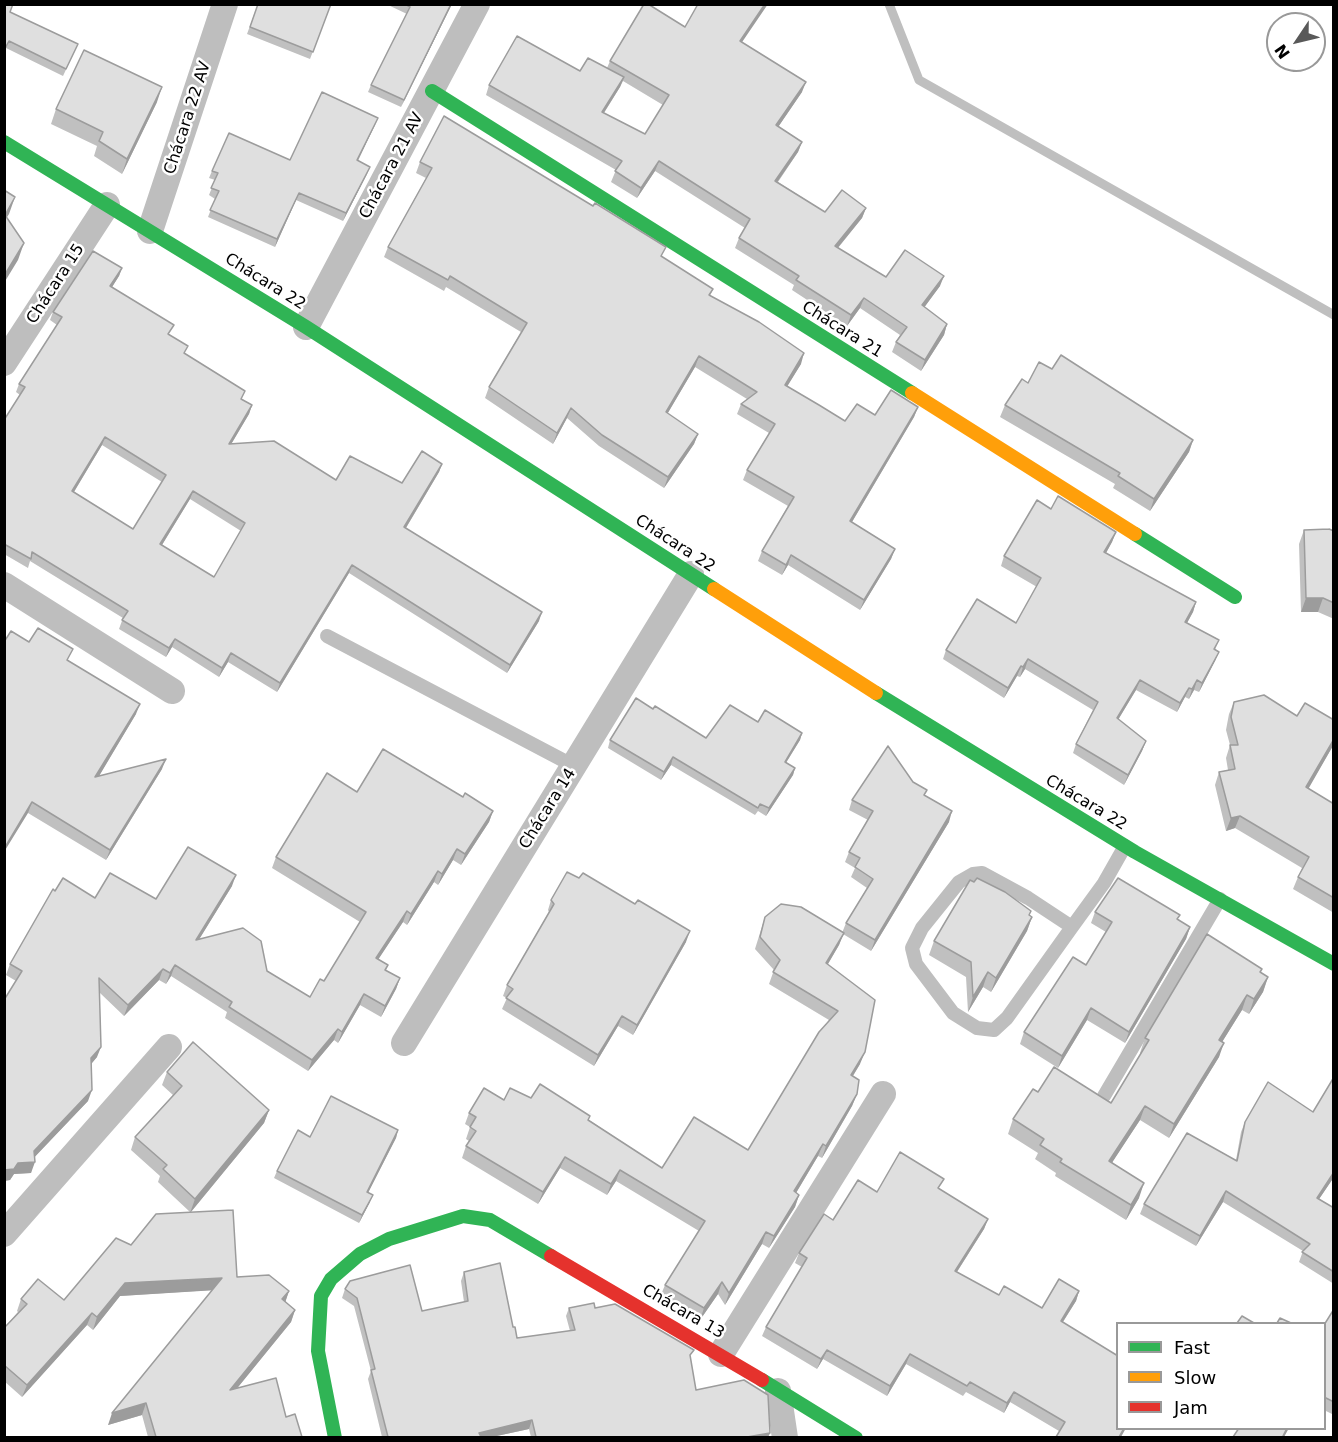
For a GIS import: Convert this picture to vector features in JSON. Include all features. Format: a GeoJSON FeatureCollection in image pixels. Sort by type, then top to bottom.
{"type":"FeatureCollection","features":[{"type":"Feature","properties":{"kind":"street","name":"Chácara 22 AV"},"geometry":{"type":"LineString","coordinates":[[150,231],[225,4]]}},
{"type":"Feature","properties":{"kind":"street","name":"Chácara 21 AV"},"geometry":{"type":"LineString","coordinates":[[306,327],[477,4]]}},
{"type":"Feature","properties":{"kind":"street","name":"Chácara 21"},"geometry":{"type":"LineString","coordinates":[[432,91],[1235,597]]}},
{"type":"Feature","properties":{"kind":"street","name":"Chácara 22"},"geometry":{"type":"LineString","coordinates":[[4,142],[306,327],[964,749],[1125,846],[1334,963]]}},
{"type":"Feature","properties":{"kind":"street","name":"Chácara 15"},"geometry":{"type":"LineString","coordinates":[[4,363],[107,205]]}},
{"type":"Feature","properties":{"kind":"street","name":"Chácara 14"},"geometry":{"type":"LineString","coordinates":[[404,1043],[691,574]]}},
{"type":"Feature","properties":{"kind":"street"},"geometry":{"type":"LineString","coordinates":[[8,595],[172,691]]}},
{"type":"Feature","properties":{"kind":"street"},"geometry":{"type":"LineString","coordinates":[[4,1234],[169,1047]]}},
{"type":"Feature","properties":{"kind":"street"},"geometry":{"type":"LineString","coordinates":[[722,1354],[883,1094]]}},
{"type":"Feature","properties":{"kind":"street","name":"Chácara 13"},"geometry":{"type":"LineString","coordinates":[[335,1437],[318,1351],[321,1296],[331,1280],[360,1254],[389,1239],[463,1216],[490,1220],[722,1354],[778,1391],[856,1437]]}},
{"type":"Feature","properties":{"kind":"street"},"geometry":{"type":"LineString","coordinates":[[778,1391],[785,1437]]}},
{"type":"Feature","properties":{"kind":"lane"},"geometry":{"type":"LineString","coordinates":[[327,636],[574,766]]}},
{"type":"Feature","properties":{"kind":"lane"},"geometry":{"type":"LineString","coordinates":[[1072,927],[1028,898],[981,873],[973,874],[959,882],[922,928],[912,948],[916,964],[953,1013],[977,1028],[994,1030],[1007,1018],[1104,883],[1125,846]]}},
{"type":"Feature","properties":{"kind":"lane"},"geometry":{"type":"LineString","coordinates":[[1104,1096],[1221,899]]}},
{"type":"Feature","properties":{"kind":"building"},"geometry":{"type":"Polygon","coordinates":[[[4,4],[13,4],[10,12],[78,44],[66,69],[9,41],[4,50],[4,4]]]}},
{"type":"Feature","properties":{"kind":"building"},"geometry":{"type":"Polygon","coordinates":[[[258,4],[331,4],[313,52],[250,27],[258,4]]]}},
{"type":"Feature","properties":{"kind":"building"},"geometry":{"type":"Polygon","coordinates":[[[405,4],[451,4],[404,100],[371,85],[410,7],[405,4]]]}},
{"type":"Feature","properties":{"kind":"building"},"geometry":{"type":"Polygon","coordinates":[[[644,4],[648,4],[685,27],[698,4],[765,4],[740,41],[806,82],[776,125],[802,142],[775,181],[825,212],[842,190],[866,208],[835,246],[886,277],[905,250],[944,276],[922,305],[947,324],[925,360],[896,342],[907,327],[864,298],[851,315],[796,280],[799,276],[739,238],[750,219],[659,161],[641,188],[615,171],[622,161],[489,85],[517,36],[580,71],[588,58],[624,77],[602,112],[645,134],[669,95],[610,61],[644,4]]]}},
{"type":"Feature","properties":{"kind":"building"},"geometry":{"type":"Polygon","coordinates":[[[84,50],[162,87],[127,159],[99,141],[103,132],[56,109],[84,50]]]}},
{"type":"Feature","properties":{"kind":"building"},"geometry":{"type":"Polygon","coordinates":[[[322,92],[378,118],[357,160],[370,167],[346,213],[299,193],[277,239],[210,210],[219,191],[211,188],[218,173],[212,171],[229,133],[290,160],[322,92]]]}},
{"type":"Feature","properties":{"kind":"building"},"geometry":{"type":"Polygon","coordinates":[[[444,116],[593,206],[595,203],[666,247],[661,256],[713,289],[709,295],[759,322],[804,353],[785,385],[845,421],[857,404],[875,415],[891,390],[918,407],[850,521],[895,549],[864,600],[791,555],[786,565],[762,551],[794,497],[747,470],[775,424],[741,404],[757,392],[699,356],[666,412],[698,434],[668,477],[602,435],[571,408],[557,433],[489,387],[527,323],[450,276],[448,280],[388,247],[432,168],[420,162],[444,116]]]}},
{"type":"Feature","properties":{"kind":"building"},"geometry":{"type":"Polygon","coordinates":[[[4,190],[15,197],[5,215],[24,243],[4,276],[4,190]]]}},
{"type":"Feature","properties":{"kind":"building"},"geometry":{"type":"Polygon","coordinates":[[[93,251],[122,268],[110,286],[174,325],[168,334],[188,346],[184,353],[245,391],[241,399],[252,405],[229,444],[274,441],[336,480],[350,456],[402,483],[422,451],[442,464],[404,527],[542,612],[510,665],[352,565],[280,683],[231,653],[222,668],[175,639],[169,648],[122,620],[128,611],[32,552],[31,559],[4,544],[4,420],[25,387],[19,384],[62,317],[53,312],[93,251]],[[105,437],[72,491],[133,529],[166,475],[105,437]],[[193,491],[160,544],[214,577],[245,523],[193,491]]]}},
{"type":"Feature","properties":{"kind":"building"},"geometry":{"type":"Polygon","coordinates":[[[1061,355],[1193,440],[1154,499],[1118,476],[1120,473],[1005,405],[1022,379],[1028,383],[1039,362],[1052,369],[1061,355]]]}},
{"type":"Feature","properties":{"kind":"building"},"geometry":{"type":"Polygon","coordinates":[[[1058,496],[1116,532],[1104,552],[1196,602],[1185,622],[1219,640],[1214,649],[1219,652],[1202,683],[1197,680],[1180,703],[1140,680],[1117,718],[1146,741],[1128,775],[1076,744],[1098,702],[1028,659],[1008,688],[946,650],[977,599],[1016,623],[1041,578],[1004,556],[1037,500],[1051,509],[1058,496]]]}},
{"type":"Feature","properties":{"kind":"building"},"geometry":{"type":"Polygon","coordinates":[[[1329,529],[1334,531],[1334,603],[1323,598],[1306,598],[1304,530],[1329,529]]]}},
{"type":"Feature","properties":{"kind":"building"},"geometry":{"type":"Polygon","coordinates":[[[38,628],[73,649],[67,660],[140,704],[95,777],[166,759],[110,850],[32,802],[4,849],[4,642],[11,631],[29,642],[38,628]]]}},
{"type":"Feature","properties":{"kind":"building"},"geometry":{"type":"Polygon","coordinates":[[[1264,695],[1297,716],[1305,703],[1334,720],[1334,739],[1306,787],[1334,804],[1334,898],[1298,877],[1309,857],[1240,816],[1231,818],[1219,772],[1235,769],[1230,745],[1238,745],[1231,717],[1234,702],[1264,695]]]}},
{"type":"Feature","properties":{"kind":"building"},"geometry":{"type":"Polygon","coordinates":[[[636,698],[653,709],[655,706],[706,738],[730,705],[758,722],[765,710],[802,733],[785,762],[795,768],[769,808],[760,804],[758,808],[673,757],[664,772],[610,740],[636,698]]]}},
{"type":"Feature","properties":{"kind":"building"},"geometry":{"type":"Polygon","coordinates":[[[888,746],[913,782],[927,790],[924,795],[952,811],[875,940],[846,923],[873,879],[855,867],[860,858],[849,852],[873,811],[852,800],[888,746]]]}},
{"type":"Feature","properties":{"kind":"building"},"geometry":{"type":"Polygon","coordinates":[[[383,749],[463,797],[465,793],[493,811],[465,854],[457,849],[442,874],[438,871],[411,914],[407,911],[376,958],[388,965],[385,970],[400,978],[385,1006],[364,994],[342,1032],[338,1029],[312,1060],[229,1007],[232,1002],[175,965],[170,973],[163,969],[128,1005],[99,978],[101,1047],[91,1058],[92,1090],[34,1151],[35,1162],[18,1163],[14,1169],[4,1170],[4,1000],[22,971],[10,964],[53,889],[55,891],[63,878],[95,898],[110,873],[156,899],[188,847],[236,875],[196,940],[243,928],[261,941],[267,971],[310,997],[320,979],[324,981],[366,912],[276,857],[327,773],[357,792],[383,749]]]}},
{"type":"Feature","properties":{"kind":"building"},"geometry":{"type":"Polygon","coordinates":[[[567,872],[579,878],[583,873],[635,904],[638,900],[690,931],[637,1025],[622,1016],[598,1055],[506,998],[513,989],[507,985],[554,904],[551,900],[567,872]]]}},
{"type":"Feature","properties":{"kind":"building"},"geometry":{"type":"Polygon","coordinates":[[[977,878],[1005,892],[1031,911],[1029,915],[1032,917],[996,978],[988,972],[973,997],[971,962],[934,941],[970,880],[974,882],[977,878]]]}},
{"type":"Feature","properties":{"kind":"building"},"geometry":{"type":"Polygon","coordinates":[[[1118,878],[1180,915],[1177,919],[1190,927],[1129,1032],[1091,1008],[1062,1056],[1024,1032],[1073,957],[1086,965],[1112,922],[1095,912],[1118,878]]]}},
{"type":"Feature","properties":{"kind":"building"},"geometry":{"type":"Polygon","coordinates":[[[781,904],[801,907],[844,933],[826,963],[875,1000],[865,1052],[851,1075],[859,1080],[857,1094],[826,1146],[823,1144],[794,1191],[799,1195],[774,1236],[766,1232],[729,1293],[722,1282],[704,1308],[665,1285],[705,1221],[620,1170],[611,1184],[565,1157],[543,1192],[466,1146],[476,1131],[470,1127],[476,1117],[469,1113],[484,1088],[504,1100],[510,1088],[531,1098],[540,1084],[590,1116],[588,1120],[662,1168],[694,1117],[748,1150],[819,1032],[838,1011],[773,972],[780,960],[760,937],[765,917],[781,904]]]}},
{"type":"Feature","properties":{"kind":"building"},"geometry":{"type":"Polygon","coordinates":[[[1207,934],[1262,969],[1260,972],[1268,977],[1254,999],[1247,995],[1219,1040],[1224,1043],[1174,1124],[1145,1106],[1109,1161],[1144,1183],[1131,1205],[1060,1162],[1062,1159],[1040,1145],[1044,1139],[1013,1119],[1033,1089],[1038,1092],[1054,1067],[1111,1103],[1149,1040],[1145,1038],[1207,934]]]}},
{"type":"Feature","properties":{"kind":"building"},"geometry":{"type":"Polygon","coordinates":[[[193,1042],[269,1110],[195,1199],[163,1169],[167,1165],[135,1137],[182,1086],[167,1072],[193,1042]]]}},
{"type":"Feature","properties":{"kind":"building"},"geometry":{"type":"Polygon","coordinates":[[[1334,1077],[1334,1172],[1317,1198],[1334,1208],[1334,1272],[1302,1252],[1310,1244],[1226,1191],[1200,1236],[1144,1204],[1187,1133],[1237,1161],[1245,1122],[1268,1082],[1313,1112],[1334,1077]]]}},
{"type":"Feature","properties":{"kind":"building"},"geometry":{"type":"Polygon","coordinates":[[[331,1096],[398,1130],[367,1192],[373,1195],[362,1215],[277,1171],[298,1130],[310,1137],[331,1096]]]}},
{"type":"Feature","properties":{"kind":"building"},"geometry":{"type":"Polygon","coordinates":[[[900,1152],[944,1179],[938,1188],[988,1219],[955,1271],[999,1295],[1004,1286],[1042,1308],[1059,1279],[1079,1291],[1061,1321],[1116,1355],[1116,1430],[1123,1430],[1119,1437],[1056,1437],[1065,1422],[1014,1392],[1007,1403],[970,1382],[967,1386],[910,1354],[890,1386],[827,1350],[821,1359],[766,1327],[807,1258],[799,1253],[824,1214],[833,1220],[858,1180],[877,1192],[900,1152]]]}},
{"type":"Feature","properties":{"kind":"building"},"geometry":{"type":"Polygon","coordinates":[[[233,1210],[237,1277],[269,1275],[289,1291],[282,1299],[295,1310],[230,1390],[276,1378],[286,1417],[295,1414],[302,1437],[156,1437],[146,1403],[112,1413],[222,1278],[125,1283],[97,1317],[92,1313],[27,1385],[4,1365],[4,1328],[27,1304],[21,1299],[38,1279],[64,1300],[116,1238],[131,1245],[156,1214],[233,1210]]]}},
{"type":"Feature","properties":{"kind":"building"},"geometry":{"type":"Polygon","coordinates":[[[500,1263],[517,1338],[575,1330],[569,1308],[594,1303],[595,1308],[615,1304],[694,1350],[690,1355],[696,1390],[744,1380],[768,1395],[770,1433],[747,1437],[536,1437],[532,1420],[479,1433],[481,1437],[388,1437],[371,1370],[375,1369],[357,1298],[345,1289],[350,1281],[410,1265],[422,1311],[468,1301],[464,1272],[500,1263]]]}},
{"type":"Feature","properties":{"kind":"building"},"geometry":{"type":"Polygon","coordinates":[[[1334,1309],[1334,1402],[1326,1398],[1326,1322],[1334,1309]]]}},
{"type":"Feature","properties":{"kind":"building"},"geometry":{"type":"Polygon","coordinates":[[[1242,1316],[1252,1322],[1238,1322],[1242,1316]]]}},
{"type":"Feature","properties":{"kind":"building"},"geometry":{"type":"Polygon","coordinates":[[[1238,1430],[1286,1430],[1283,1436],[1285,1437],[1233,1437],[1238,1430]]]}},
{"type":"Feature","properties":{"kind":"waterway"},"geometry":{"type":"LineString","coordinates":[[889,4],[919,80],[1334,315]]}},
{"type":"Feature","properties":{"kind":"traffic: fast"},"geometry":{"type":"LineString","coordinates":[[432,91],[912,393]]}},
{"type":"Feature","properties":{"kind":"traffic: fast"},"geometry":{"type":"LineString","coordinates":[[4,142],[306,327],[714,589]]}},
{"type":"Feature","properties":{"kind":"traffic: fast"},"geometry":{"type":"LineString","coordinates":[[1135,534],[1235,597]]}},
{"type":"Feature","properties":{"kind":"traffic: fast"},"geometry":{"type":"LineString","coordinates":[[876,693],[1135,852],[1334,964]]}},
{"type":"Feature","properties":{"kind":"traffic: fast"},"geometry":{"type":"LineString","coordinates":[[335,1438],[318,1351],[321,1296],[331,1279],[360,1254],[389,1239],[463,1216],[490,1220],[551,1256]]}},
{"type":"Feature","properties":{"kind":"traffic: fast"},"geometry":{"type":"LineString","coordinates":[[762,1380],[856,1438]]}},
{"type":"Feature","properties":{"kind":"traffic: slow"},"geometry":{"type":"LineString","coordinates":[[912,393],[1135,534]]}},
{"type":"Feature","properties":{"kind":"traffic: slow"},"geometry":{"type":"LineString","coordinates":[[714,589],[876,693]]}},
{"type":"Feature","properties":{"kind":"traffic: jam"},"geometry":{"type":"LineString","coordinates":[[551,1256],[762,1380]]}}]}
